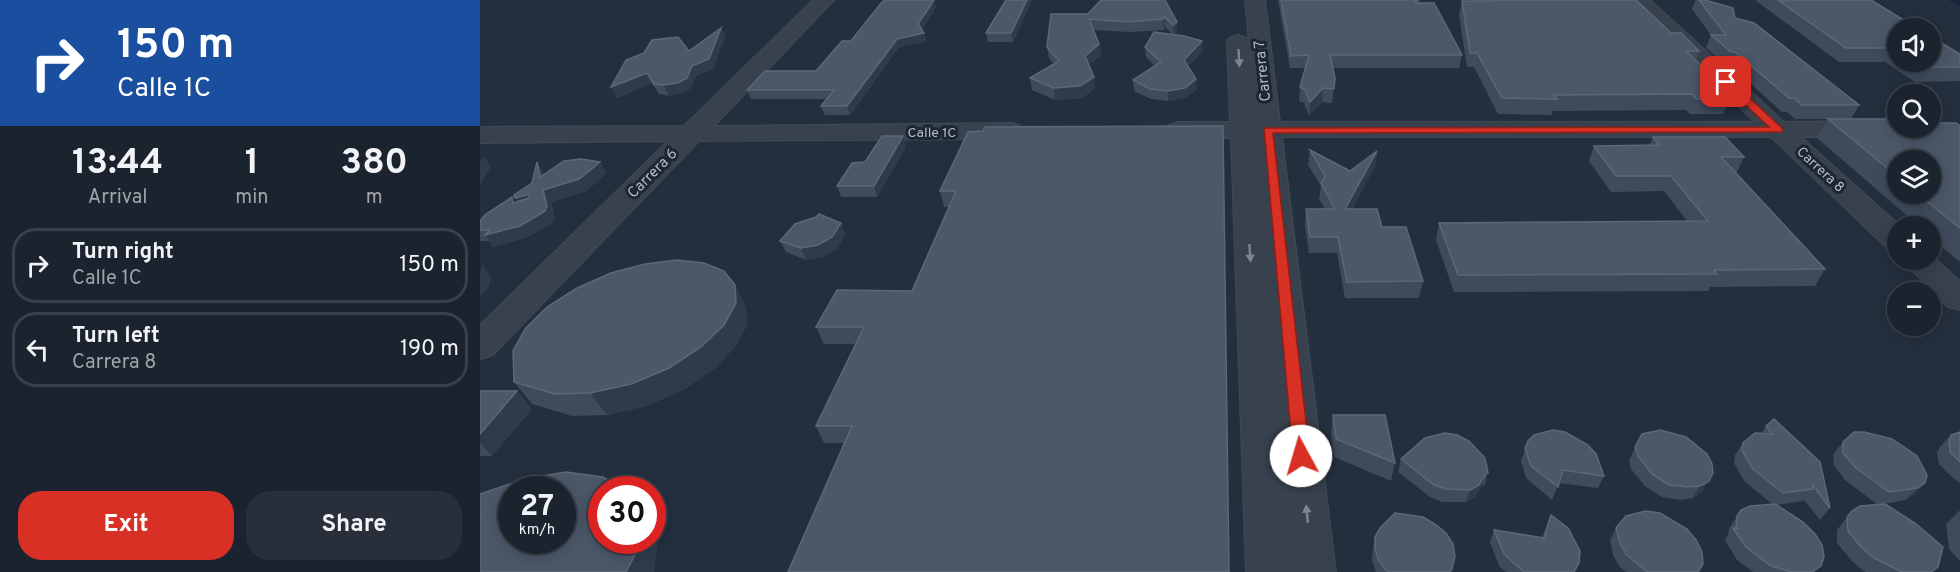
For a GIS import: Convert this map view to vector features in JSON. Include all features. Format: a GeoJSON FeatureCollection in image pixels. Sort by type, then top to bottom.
{"type":"FeatureCollection","features":[{"type":"Feature","properties":{"kind":"street","name":"Carrera 6"},"geometry":{"type":"LineString","coordinates":[[480,346],[824,0]]}},
{"type":"Feature","properties":{"kind":"street","name":"Carrera 7"},"geometry":{"type":"LineString","coordinates":[[1236,0],[1313,572]]}},
{"type":"Feature","properties":{"kind":"street","name":"Carrera 7"},"geometry":{"type":"LineString","coordinates":[[1255,0],[1255,130],[1269,572]]}},
{"type":"Feature","properties":{"kind":"street","name":"Carrera 8"},"geometry":{"type":"LineString","coordinates":[[1638,0],[1887,231]]}},
{"type":"Feature","properties":{"kind":"street"},"geometry":{"type":"LineString","coordinates":[[1159,130],[1886,129]]}},
{"type":"Feature","properties":{"kind":"street","name":"Calle 1C"},"geometry":{"type":"LineString","coordinates":[[480,135],[1039,131]]}},
{"type":"Feature","properties":{"kind":"street"},"geometry":{"type":"LineString","coordinates":[[1929,270],[1960,299]]}},
{"type":"Feature","properties":{"kind":"building"},"geometry":{"type":"Polygon","coordinates":[[[884,0],[934,0],[918,24],[924,33],[897,39],[847,106],[821,106],[834,90],[747,90],[765,71],[816,71],[842,41],[851,41],[884,0]]]}},
{"type":"Feature","properties":{"kind":"building"},"geometry":{"type":"Polygon","coordinates":[[[1006,0],[1027,0],[1011,33],[986,33],[1006,0]]]}},
{"type":"Feature","properties":{"kind":"building"},"geometry":{"type":"Polygon","coordinates":[[[1165,0],[1177,22],[1173,25],[1164,16],[1163,19],[1128,22],[1089,19],[1099,44],[1085,56],[1094,77],[1080,86],[1054,88],[1030,78],[1059,61],[1047,47],[1051,14],[1088,14],[1100,1],[1165,0]]]}},
{"type":"Feature","properties":{"kind":"building"},"geometry":{"type":"Polygon","coordinates":[[[1281,0],[1417,0],[1415,3],[1434,3],[1462,55],[1330,55],[1335,78],[1334,89],[1323,88],[1310,102],[1305,90],[1300,87],[1309,55],[1291,56],[1281,0]]]}},
{"type":"Feature","properties":{"kind":"building"},"geometry":{"type":"Polygon","coordinates":[[[1636,0],[1671,33],[1681,33],[1699,51],[1686,51],[1725,88],[1719,88],[1730,99],[1696,99],[1692,94],[1554,95],[1557,99],[1502,98],[1477,53],[1470,53],[1462,1],[1636,0]]]}},
{"type":"Feature","properties":{"kind":"building"},"geometry":{"type":"Polygon","coordinates":[[[1699,0],[1733,8],[1735,18],[1754,23],[1859,105],[1802,105],[1794,98],[1789,98],[1735,52],[1731,52],[1711,35],[1726,35],[1699,0]]]}},
{"type":"Feature","properties":{"kind":"building"},"geometry":{"type":"Polygon","coordinates":[[[1778,0],[1871,0],[1901,18],[1887,18],[1887,48],[1846,48],[1778,0]]]}},
{"type":"Feature","properties":{"kind":"building"},"geometry":{"type":"Polygon","coordinates":[[[721,28],[709,59],[692,66],[687,78],[678,83],[654,84],[647,73],[611,87],[626,60],[644,53],[652,40],[678,37],[689,51],[721,28]]]}},
{"type":"Feature","properties":{"kind":"building"},"geometry":{"type":"Polygon","coordinates":[[[1154,32],[1202,41],[1184,60],[1196,79],[1185,88],[1168,91],[1150,89],[1133,80],[1161,62],[1145,47],[1154,32]]]}},
{"type":"Feature","properties":{"kind":"building"},"geometry":{"type":"Polygon","coordinates":[[[1941,43],[1960,54],[1960,67],[1941,67],[1941,43]]]}},
{"type":"Feature","properties":{"kind":"building"},"geometry":{"type":"Polygon","coordinates":[[[1828,119],[1887,119],[1887,138],[1941,138],[1941,123],[1956,123],[1960,126],[1960,228],[1930,204],[1941,204],[1941,150],[1887,150],[1887,168],[1828,119]]]}},
{"type":"Feature","properties":{"kind":"building"},"geometry":{"type":"Polygon","coordinates":[[[1223,126],[1229,572],[788,572],[852,426],[816,426],[864,327],[816,327],[837,290],[912,291],[956,191],[940,191],[968,132],[983,131],[985,127],[1223,126]]]}},
{"type":"Feature","properties":{"kind":"building"},"geometry":{"type":"Polygon","coordinates":[[[882,136],[903,136],[874,186],[837,186],[852,163],[865,162],[882,136]]]}},
{"type":"Feature","properties":{"kind":"building"},"geometry":{"type":"Polygon","coordinates":[[[1653,137],[1725,137],[1744,157],[1721,157],[1825,269],[1714,270],[1717,274],[1458,275],[1439,223],[1708,221],[1671,176],[1616,176],[1594,146],[1659,145],[1653,137]]]}},
{"type":"Feature","properties":{"kind":"building"},"geometry":{"type":"Polygon","coordinates":[[[1310,150],[1350,171],[1377,151],[1345,209],[1377,209],[1382,227],[1406,227],[1423,281],[1347,282],[1338,237],[1310,237],[1306,209],[1335,209],[1321,183],[1325,176],[1310,150]]]}},
{"type":"Feature","properties":{"kind":"building"},"geometry":{"type":"Polygon","coordinates":[[[581,159],[600,162],[579,179],[543,190],[547,206],[545,211],[520,226],[485,235],[490,230],[480,230],[480,221],[486,214],[512,197],[513,203],[529,198],[530,194],[515,198],[514,195],[532,183],[537,162],[540,177],[564,161],[581,159]]]}},
{"type":"Feature","properties":{"kind":"building"},"geometry":{"type":"Polygon","coordinates":[[[819,214],[841,223],[832,237],[818,245],[801,248],[780,241],[795,224],[819,214]]]}},
{"type":"Feature","properties":{"kind":"building"},"geometry":{"type":"Polygon","coordinates":[[[677,260],[704,263],[724,271],[735,285],[736,303],[724,325],[701,347],[669,368],[631,384],[590,393],[555,394],[514,382],[513,351],[525,329],[547,307],[577,288],[611,273],[645,264],[677,260]]]}},
{"type":"Feature","properties":{"kind":"building"},"geometry":{"type":"Polygon","coordinates":[[[480,391],[517,391],[480,434],[480,391]]]}},
{"type":"Feature","properties":{"kind":"building"},"geometry":{"type":"Polygon","coordinates":[[[1333,415],[1385,415],[1395,463],[1336,439],[1333,415]]]}},
{"type":"Feature","properties":{"kind":"building"},"geometry":{"type":"Polygon","coordinates":[[[1774,419],[1820,462],[1830,508],[1812,484],[1813,489],[1783,493],[1753,469],[1742,451],[1743,443],[1755,433],[1772,434],[1766,426],[1774,419]]]}},
{"type":"Feature","properties":{"kind":"building"},"geometry":{"type":"Polygon","coordinates":[[[1553,430],[1565,432],[1588,445],[1596,454],[1604,476],[1563,470],[1558,487],[1531,466],[1525,448],[1528,441],[1534,435],[1553,430]]]}},
{"type":"Feature","properties":{"kind":"building"},"geometry":{"type":"Polygon","coordinates":[[[1660,430],[1686,437],[1707,454],[1713,473],[1709,481],[1700,486],[1669,485],[1652,474],[1638,456],[1635,447],[1642,434],[1660,430]]]}},
{"type":"Feature","properties":{"kind":"building"},"geometry":{"type":"Polygon","coordinates":[[[1854,432],[1864,432],[1892,439],[1917,456],[1927,475],[1925,483],[1917,488],[1889,492],[1855,467],[1843,453],[1843,442],[1854,432]]]}},
{"type":"Feature","properties":{"kind":"building"},"geometry":{"type":"Polygon","coordinates":[[[1960,432],[1960,462],[1950,452],[1949,440],[1951,435],[1960,432]]]}},
{"type":"Feature","properties":{"kind":"building"},"geometry":{"type":"Polygon","coordinates":[[[1445,433],[1457,435],[1469,441],[1485,458],[1488,473],[1479,485],[1470,490],[1446,489],[1434,485],[1401,459],[1425,438],[1445,433]]]}},
{"type":"Feature","properties":{"kind":"building"},"geometry":{"type":"Polygon","coordinates":[[[566,472],[596,476],[588,476],[588,554],[635,555],[626,572],[480,572],[480,494],[498,488],[498,554],[576,554],[576,476],[542,476],[566,472]]]}},
{"type":"Feature","properties":{"kind":"building"},"geometry":{"type":"Polygon","coordinates":[[[1775,504],[1803,522],[1822,545],[1824,557],[1821,566],[1812,572],[1792,572],[1771,566],[1746,547],[1733,528],[1739,529],[1736,527],[1737,516],[1741,510],[1750,506],[1775,504]]]}},
{"type":"Feature","properties":{"kind":"building"},"geometry":{"type":"Polygon","coordinates":[[[1885,504],[1915,523],[1943,547],[1938,567],[1931,572],[1902,572],[1874,558],[1862,548],[1848,531],[1847,517],[1860,506],[1885,504]]]}},
{"type":"Feature","properties":{"kind":"building"},"geometry":{"type":"Polygon","coordinates":[[[1646,511],[1660,513],[1687,529],[1702,552],[1703,564],[1698,572],[1647,572],[1626,554],[1616,528],[1626,516],[1646,511]]]}},
{"type":"Feature","properties":{"kind":"building"},"geometry":{"type":"Polygon","coordinates":[[[1395,513],[1423,517],[1446,533],[1453,544],[1455,557],[1450,572],[1389,572],[1385,569],[1378,559],[1375,537],[1380,528],[1395,513]]]}},
{"type":"Feature","properties":{"kind":"building"},"geometry":{"type":"Polygon","coordinates":[[[1551,515],[1568,528],[1580,551],[1579,563],[1574,572],[1524,572],[1504,554],[1494,530],[1544,538],[1551,515]]]}},
{"type":"Feature","properties":{"kind":"waterway"},"geometry":{"type":"LineString","coordinates":[[1952,0],[1960,4]]}},
{"type":"Feature","properties":{"kind":"route"},"geometry":{"type":"LineString","coordinates":[[1301,456],[1268,130],[1778,130],[1726,82]]}}]}
